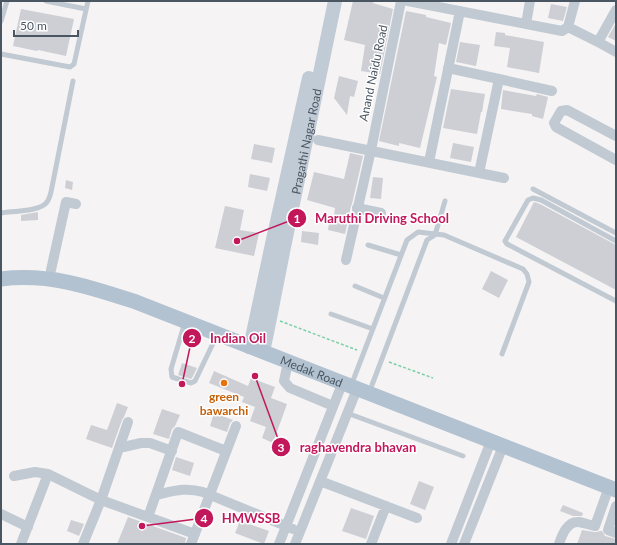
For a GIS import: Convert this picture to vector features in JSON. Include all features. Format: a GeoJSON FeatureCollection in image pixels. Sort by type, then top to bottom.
{"type":"FeatureCollection","features":[{"type":"Feature","properties":{"kind":"main road","name":"Pragathi Nagar Road"},"geometry":{"type":"LineString","coordinates":[[257,345],[272,244],[325,1]]}},
{"type":"Feature","properties":{"kind":"main road","name":"Pragathi Nagar Road"},"geometry":{"type":"LineString","coordinates":[[257,345],[270,318],[284,248],[312,138],[335,1]]}},
{"type":"Feature","properties":{"kind":"main road","name":"Medak Road"},"geometry":{"type":"LineString","coordinates":[[1,270],[14,268],[63,271],[91,278],[139,294],[257,345],[497,444],[614,486]]}},
{"type":"Feature","properties":{"kind":"main road","name":"Medak Road"},"geometry":{"type":"LineString","coordinates":[[1,279],[33,278],[61,280],[136,302],[217,334],[257,345],[288,362],[351,384],[372,385],[614,486]]}},
{"type":"Feature","properties":{"kind":"street","name":"Anand Naidu Road"},"geometry":{"type":"LineString","coordinates":[[346,260],[371,150],[401,1]]}},
{"type":"Feature","properties":{"kind":"street"},"geometry":{"type":"LineString","coordinates":[[408,1],[562,31],[568,27],[575,1]]}},
{"type":"Feature","properties":{"kind":"street"},"geometry":{"type":"LineString","coordinates":[[526,24],[530,1]]}},
{"type":"Feature","properties":{"kind":"street"},"geometry":{"type":"LineString","coordinates":[[598,42],[616,10]]}},
{"type":"Feature","properties":{"kind":"street"},"geometry":{"type":"LineString","coordinates":[[429,162],[460,11]]}},
{"type":"Feature","properties":{"kind":"street"},"geometry":{"type":"LineString","coordinates":[[568,27],[616,52]]}},
{"type":"Feature","properties":{"kind":"street"},"geometry":{"type":"LineString","coordinates":[[448,68],[552,91]]}},
{"type":"Feature","properties":{"kind":"street"},"geometry":{"type":"LineString","coordinates":[[479,173],[499,79]]}},
{"type":"Feature","properties":{"kind":"street"},"geometry":{"type":"LineString","coordinates":[[616,136],[567,110],[561,111],[554,123],[556,127],[616,160]]}},
{"type":"Feature","properties":{"kind":"street"},"geometry":{"type":"LineString","coordinates":[[312,138],[504,178]]}},
{"type":"Feature","properties":{"kind":"street"},"geometry":{"type":"LineString","coordinates":[[51,270],[66,202],[76,204]]}},
{"type":"Feature","properties":{"kind":"street"},"geometry":{"type":"LineString","coordinates":[[358,208],[381,214]]}},
{"type":"Feature","properties":{"kind":"street"},"geometry":{"type":"LineString","coordinates":[[288,362],[284,381],[290,388],[333,406]]}},
{"type":"Feature","properties":{"kind":"street"},"geometry":{"type":"LineString","coordinates":[[279,544],[333,406],[351,384]]}},
{"type":"Feature","properties":{"kind":"street"},"geometry":{"type":"LineString","coordinates":[[295,544],[347,413],[351,384]]}},
{"type":"Feature","properties":{"kind":"street"},"geometry":{"type":"LineString","coordinates":[[83,544],[101,500],[128,422]]}},
{"type":"Feature","properties":{"kind":"street"},"geometry":{"type":"LineString","coordinates":[[14,476],[35,472],[48,474],[101,500],[148,517],[193,539],[236,426]]}},
{"type":"Feature","properties":{"kind":"street"},"geometry":{"type":"LineString","coordinates":[[324,431],[338,437]]}},
{"type":"Feature","properties":{"kind":"street"},"geometry":{"type":"LineString","coordinates":[[148,517],[178,432],[226,451]]}},
{"type":"Feature","properties":{"kind":"street"},"geometry":{"type":"LineString","coordinates":[[119,448],[141,443],[150,443],[172,451]]}},
{"type":"Feature","properties":{"kind":"street"},"geometry":{"type":"LineString","coordinates":[[450,544],[497,444]]}},
{"type":"Feature","properties":{"kind":"street"},"geometry":{"type":"LineString","coordinates":[[464,544],[497,444]]}},
{"type":"Feature","properties":{"kind":"street"},"geometry":{"type":"LineString","coordinates":[[21,544],[48,474]]}},
{"type":"Feature","properties":{"kind":"street"},"geometry":{"type":"LineString","coordinates":[[320,481],[416,518]]}},
{"type":"Feature","properties":{"kind":"street"},"geometry":{"type":"LineString","coordinates":[[595,526],[614,486]]}},
{"type":"Feature","properties":{"kind":"street"},"geometry":{"type":"LineString","coordinates":[[156,495],[179,490],[194,489],[300,532]]}},
{"type":"Feature","properties":{"kind":"street"},"geometry":{"type":"LineString","coordinates":[[371,544],[386,506]]}},
{"type":"Feature","properties":{"kind":"street"},"geometry":{"type":"LineString","coordinates":[[559,544],[564,530],[569,525],[578,522],[612,532],[616,506]]}},
{"type":"Feature","properties":{"kind":"street"},"geometry":{"type":"LineString","coordinates":[[1,514],[28,527]]}},
{"type":"Feature","properties":{"kind":"lane"},"geometry":{"type":"LineString","coordinates":[[1,22],[7,1]]}},
{"type":"Feature","properties":{"kind":"lane"},"geometry":{"type":"LineString","coordinates":[[46,1],[86,9]]}},
{"type":"Feature","properties":{"kind":"lane"},"geometry":{"type":"LineString","coordinates":[[1,54],[70,67],[74,64],[88,1]]}},
{"type":"Feature","properties":{"kind":"lane"},"geometry":{"type":"LineString","coordinates":[[1,213],[41,207],[46,203],[52,187],[73,81]]}},
{"type":"Feature","properties":{"kind":"lane"},"geometry":{"type":"LineString","coordinates":[[533,189],[616,234]]}},
{"type":"Feature","properties":{"kind":"lane"},"geometry":{"type":"LineString","coordinates":[[616,241],[541,200],[533,198],[528,200],[505,241],[507,244],[616,301]]}},
{"type":"Feature","properties":{"kind":"lane"},"geometry":{"type":"LineString","coordinates":[[372,385],[426,240],[436,234],[445,201]]}},
{"type":"Feature","properties":{"kind":"lane"},"geometry":{"type":"LineString","coordinates":[[351,384],[406,240],[418,232],[444,235],[523,269],[528,274],[529,282],[502,354]]}},
{"type":"Feature","properties":{"kind":"lane"},"geometry":{"type":"LineString","coordinates":[[368,245],[401,254]]}},
{"type":"Feature","properties":{"kind":"lane"},"geometry":{"type":"LineString","coordinates":[[355,286],[384,298]]}},
{"type":"Feature","properties":{"kind":"lane"},"geometry":{"type":"LineString","coordinates":[[331,314],[373,329]]}},
{"type":"Feature","properties":{"kind":"lane"},"geometry":{"type":"LineString","coordinates":[[185,322],[171,369],[172,377],[191,383],[195,381],[217,334]]}},
{"type":"Feature","properties":{"kind":"lane"},"geometry":{"type":"LineString","coordinates":[[347,413],[463,456]]}},
{"type":"Feature","properties":{"kind":"path"},"geometry":{"type":"LineString","coordinates":[[270,318],[362,352]]}},
{"type":"Feature","properties":{"kind":"path"},"geometry":{"type":"LineString","coordinates":[[383,360],[433,378]]}},
{"type":"Feature","properties":{"kind":"building"},"geometry":{"type":"Polygon","coordinates":[[[353,1],[374,1],[373,3],[393,9],[380,74],[361,71],[365,45],[344,40],[353,1]]]}},
{"type":"Feature","properties":{"kind":"building"},"geometry":{"type":"Polygon","coordinates":[[[551,4],[567,7],[563,21],[548,18],[551,4]]]}},
{"type":"Feature","properties":{"kind":"building"},"geometry":{"type":"Polygon","coordinates":[[[21,9],[74,19],[66,56],[13,46],[21,9]]]}},
{"type":"Feature","properties":{"kind":"building"},"geometry":{"type":"Polygon","coordinates":[[[406,11],[426,15],[426,17],[451,23],[446,45],[439,43],[434,76],[437,77],[420,148],[399,143],[399,146],[379,141],[406,11]]]}},
{"type":"Feature","properties":{"kind":"building"},"geometry":{"type":"Polygon","coordinates":[[[616,23],[616,41],[608,37],[616,23]]]}},
{"type":"Feature","properties":{"kind":"building"},"geometry":{"type":"Polygon","coordinates":[[[496,32],[544,42],[539,73],[507,67],[510,48],[494,46],[496,32]]]}},
{"type":"Feature","properties":{"kind":"building"},"geometry":{"type":"Polygon","coordinates":[[[460,42],[480,45],[476,66],[456,62],[460,42]]]}},
{"type":"Feature","properties":{"kind":"building"},"geometry":{"type":"Polygon","coordinates":[[[339,76],[358,81],[354,97],[350,96],[347,115],[334,98],[339,76]]]}},
{"type":"Feature","properties":{"kind":"building"},"geometry":{"type":"Polygon","coordinates":[[[451,89],[485,94],[477,134],[443,128],[451,89]]]}},
{"type":"Feature","properties":{"kind":"building"},"geometry":{"type":"Polygon","coordinates":[[[503,90],[536,96],[537,94],[548,97],[543,119],[532,116],[532,114],[501,109],[503,90]]]}},
{"type":"Feature","properties":{"kind":"building"},"geometry":{"type":"Polygon","coordinates":[[[453,143],[474,147],[471,162],[450,158],[453,143]]]}},
{"type":"Feature","properties":{"kind":"building"},"geometry":{"type":"Polygon","coordinates":[[[254,144],[275,148],[272,163],[251,159],[254,144]]]}},
{"type":"Feature","properties":{"kind":"building"},"geometry":{"type":"Polygon","coordinates":[[[350,153],[363,156],[345,234],[328,230],[329,223],[333,224],[335,208],[307,200],[314,172],[344,179],[350,153]]]}},
{"type":"Feature","properties":{"kind":"building"},"geometry":{"type":"Polygon","coordinates":[[[250,174],[270,178],[267,191],[248,187],[250,174]]]}},
{"type":"Feature","properties":{"kind":"building"},"geometry":{"type":"Polygon","coordinates":[[[373,177],[383,178],[381,199],[370,198],[373,177]]]}},
{"type":"Feature","properties":{"kind":"building"},"geometry":{"type":"Polygon","coordinates":[[[66,180],[73,182],[72,190],[65,188],[66,180]]]}},
{"type":"Feature","properties":{"kind":"building"},"geometry":{"type":"Polygon","coordinates":[[[534,202],[616,245],[616,290],[516,237],[534,202]]]}},
{"type":"Feature","properties":{"kind":"building"},"geometry":{"type":"Polygon","coordinates":[[[225,206],[244,210],[240,230],[259,233],[254,256],[215,248],[225,206]]]}},
{"type":"Feature","properties":{"kind":"building"},"geometry":{"type":"Polygon","coordinates":[[[38,212],[38,220],[21,221],[21,215],[38,212]]]}},
{"type":"Feature","properties":{"kind":"building"},"geometry":{"type":"Polygon","coordinates":[[[302,231],[319,233],[318,245],[301,242],[302,231]]]}},
{"type":"Feature","properties":{"kind":"building"},"geometry":{"type":"Polygon","coordinates":[[[491,271],[508,280],[499,298],[482,289],[491,271]]]}},
{"type":"Feature","properties":{"kind":"building"},"geometry":{"type":"Polygon","coordinates":[[[182,363],[197,368],[191,379],[178,375],[182,363]]]}},
{"type":"Feature","properties":{"kind":"building"},"geometry":{"type":"Polygon","coordinates":[[[214,371],[248,386],[251,378],[275,387],[271,398],[287,404],[273,443],[262,438],[266,427],[250,421],[255,407],[242,402],[244,397],[209,383],[214,371]]]}},
{"type":"Feature","properties":{"kind":"building"},"geometry":{"type":"Polygon","coordinates":[[[117,403],[128,407],[112,448],[86,439],[91,425],[107,430],[117,403]]]}},
{"type":"Feature","properties":{"kind":"building"},"geometry":{"type":"Polygon","coordinates":[[[162,409],[180,415],[172,429],[169,439],[153,434],[162,409]]]}},
{"type":"Feature","properties":{"kind":"building"},"geometry":{"type":"Polygon","coordinates":[[[214,413],[233,420],[230,423],[227,432],[210,426],[214,413]]]}},
{"type":"Feature","properties":{"kind":"building"},"geometry":{"type":"Polygon","coordinates":[[[176,457],[194,463],[190,476],[172,470],[176,457]]]}},
{"type":"Feature","properties":{"kind":"building"},"geometry":{"type":"Polygon","coordinates":[[[419,481],[434,487],[425,510],[410,504],[419,481]]]}},
{"type":"Feature","properties":{"kind":"building"},"geometry":{"type":"Polygon","coordinates":[[[563,505],[583,513],[582,516],[573,516],[560,511],[563,505]]]}},
{"type":"Feature","properties":{"kind":"building"},"geometry":{"type":"Polygon","coordinates":[[[351,508],[374,516],[366,539],[342,531],[351,508]]]}},
{"type":"Feature","properties":{"kind":"building"},"geometry":{"type":"Polygon","coordinates":[[[128,517],[186,538],[185,544],[117,544],[128,517]]]}},
{"type":"Feature","properties":{"kind":"building"},"geometry":{"type":"Polygon","coordinates":[[[71,520],[84,524],[79,536],[67,531],[71,520]]]}},
{"type":"Feature","properties":{"kind":"building"},"geometry":{"type":"Polygon","coordinates":[[[240,521],[269,531],[264,544],[235,533],[240,521]]]}},
{"type":"Feature","properties":{"kind":"building"},"geometry":{"type":"Polygon","coordinates":[[[582,530],[594,532],[602,531],[605,536],[616,539],[616,544],[577,544],[582,530]]]}},
{"type":"Feature","properties":{"kind":"place","name":"Maruthi Driving School"},"geometry":{"type":"Point","coordinates":[237,241]}},
{"type":"Feature","properties":{"kind":"place","name":"raghavendra bhavan"},"geometry":{"type":"Point","coordinates":[255,376]}},
{"type":"Feature","properties":{"kind":"place","name":"green bawarchi"},"geometry":{"type":"Point","coordinates":[224,383]}},
{"type":"Feature","properties":{"kind":"place","name":"Indian Oil"},"geometry":{"type":"Point","coordinates":[182,384]}},
{"type":"Feature","properties":{"kind":"place","name":"HMWSSB"},"geometry":{"type":"Point","coordinates":[142,526]}}]}
